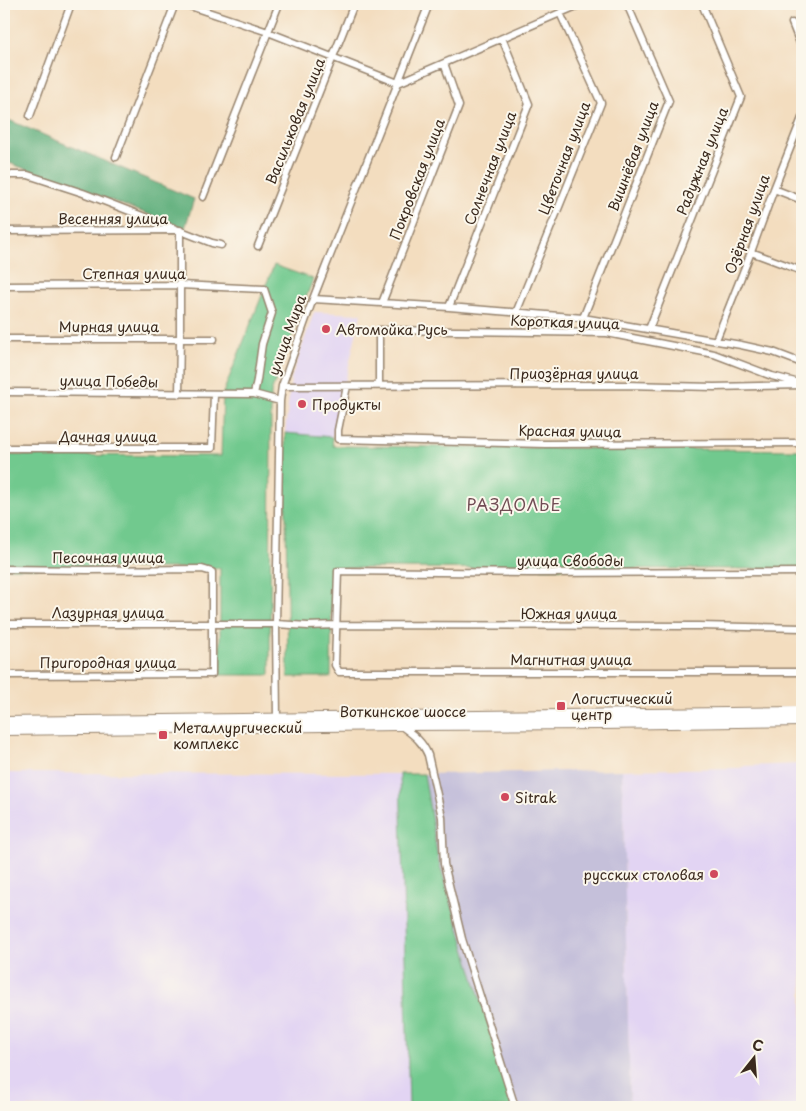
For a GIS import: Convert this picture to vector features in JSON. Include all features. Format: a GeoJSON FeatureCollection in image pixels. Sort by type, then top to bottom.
{"type":"FeatureCollection","features":[{"type":"Feature","properties":{"kind":"main road","name":"Воткинское шоссе"},"geometry":{"type":"LineString","coordinates":[[4,730],[277,722],[802,712]]}},
{"type":"Feature","properties":{"kind":"main road","name":"Воткинское шоссе"},"geometry":{"type":"LineString","coordinates":[[4,722],[603,724],[802,721]]}},
{"type":"Feature","properties":{"kind":"street"},"geometry":{"type":"LineString","coordinates":[[30,116],[71,4]]}},
{"type":"Feature","properties":{"kind":"street"},"geometry":{"type":"LineString","coordinates":[[116,157],[175,4]]}},
{"type":"Feature","properties":{"kind":"street"},"geometry":{"type":"LineString","coordinates":[[184,4],[268,32],[398,83],[581,4]]}},
{"type":"Feature","properties":{"kind":"street"},"geometry":{"type":"LineString","coordinates":[[203,197],[279,4]]}},
{"type":"Feature","properties":{"kind":"street","name":"Васильковая улица"},"geometry":{"type":"LineString","coordinates":[[258,246],[354,4]]}},
{"type":"Feature","properties":{"kind":"street","name":"улица Мира"},"geometry":{"type":"LineString","coordinates":[[277,722],[276,624],[280,401],[282,386],[313,299],[429,4]]}},
{"type":"Feature","properties":{"kind":"street","name":"Вишнёвая улица"},"geometry":{"type":"LineString","coordinates":[[583,318],[669,102],[627,4]]}},
{"type":"Feature","properties":{"kind":"street","name":"Радужная улица"},"geometry":{"type":"LineString","coordinates":[[649,329],[741,97],[702,4]]}},
{"type":"Feature","properties":{"kind":"street","name":"Цветочная улица"},"geometry":{"type":"LineString","coordinates":[[516,313],[601,103],[560,13]]}},
{"type":"Feature","properties":{"kind":"street"},"geometry":{"type":"LineString","coordinates":[[792,23],[802,48]]}},
{"type":"Feature","properties":{"kind":"street","name":"Солнечная улица"},"geometry":{"type":"LineString","coordinates":[[449,307],[528,104],[502,38]]}},
{"type":"Feature","properties":{"kind":"street","name":"Покровская улица"},"geometry":{"type":"LineString","coordinates":[[382,303],[459,106],[444,63]]}},
{"type":"Feature","properties":{"kind":"street","name":"Озёрная улица"},"geometry":{"type":"LineString","coordinates":[[716,340],[802,118]]}},
{"type":"Feature","properties":{"kind":"street"},"geometry":{"type":"LineString","coordinates":[[4,175],[28,175],[83,193],[180,230],[179,394]]}},
{"type":"Feature","properties":{"kind":"street"},"geometry":{"type":"LineString","coordinates":[[774,189],[802,200]]}},
{"type":"Feature","properties":{"kind":"street","name":"Весенняя улица"},"geometry":{"type":"LineString","coordinates":[[4,231],[180,230],[220,244]]}},
{"type":"Feature","properties":{"kind":"street"},"geometry":{"type":"LineString","coordinates":[[751,252],[802,271]]}},
{"type":"Feature","properties":{"kind":"street","name":"Степная улица"},"geometry":{"type":"LineString","coordinates":[[4,286],[180,285],[264,290],[272,313],[262,344],[254,394]]}},
{"type":"Feature","properties":{"kind":"street"},"geometry":{"type":"LineString","coordinates":[[313,299],[449,307],[583,318],[716,340],[773,352],[802,363]]}},
{"type":"Feature","properties":{"kind":"street","name":"Короткая улица"},"geometry":{"type":"LineString","coordinates":[[379,385],[379,330],[607,333],[714,354],[802,385]]}},
{"type":"Feature","properties":{"kind":"street","name":"Мирная улица"},"geometry":{"type":"LineString","coordinates":[[4,338],[214,339]]}},
{"type":"Feature","properties":{"kind":"street","name":"Приозёрная улица"},"geometry":{"type":"LineString","coordinates":[[282,386],[626,385],[714,387],[802,385]]}},
{"type":"Feature","properties":{"kind":"street","name":"Красная улица"},"geometry":{"type":"LineString","coordinates":[[347,386],[338,430],[338,439],[545,444],[802,444]]}},
{"type":"Feature","properties":{"kind":"street","name":"улица Победы"},"geometry":{"type":"LineString","coordinates":[[4,392],[254,394],[280,401]]}},
{"type":"Feature","properties":{"kind":"street","name":"Дачная улица"},"geometry":{"type":"LineString","coordinates":[[4,448],[212,448],[214,394]]}},
{"type":"Feature","properties":{"kind":"street","name":"Песочная улица"},"geometry":{"type":"LineString","coordinates":[[4,569],[202,569],[212,572],[211,625]]}},
{"type":"Feature","properties":{"kind":"street","name":"улица Свободы"},"geometry":{"type":"LineString","coordinates":[[336,625],[338,571],[520,573],[802,572]]}},
{"type":"Feature","properties":{"kind":"street","name":"Лазурная улица"},"geometry":{"type":"LineString","coordinates":[[4,624],[276,624]]}},
{"type":"Feature","properties":{"kind":"street","name":"Южная улица"},"geometry":{"type":"LineString","coordinates":[[276,624],[308,626],[698,626],[802,628]]}},
{"type":"Feature","properties":{"kind":"street","name":"Пригородная улица"},"geometry":{"type":"LineString","coordinates":[[4,675],[212,674],[211,625]]}},
{"type":"Feature","properties":{"kind":"street","name":"Магнитная улица"},"geometry":{"type":"LineString","coordinates":[[336,625],[335,665],[339,672],[802,672]]}},
{"type":"Feature","properties":{"kind":"street"},"geometry":{"type":"LineString","coordinates":[[399,724],[425,746],[428,755],[442,817],[444,864],[462,939],[516,1107]]}},
{"type":"Feature","properties":{"kind":"shaded area"},"geometry":{"type":"Polygon","coordinates":[[[314,312],[361,314],[332,437],[285,433],[291,379],[314,312]]]}},
{"type":"Feature","properties":{"kind":"shaded area"},"geometry":{"type":"Polygon","coordinates":[[[802,764],[802,1107],[630,1107],[622,770],[740,768],[745,766],[802,764]]]}},
{"type":"Feature","properties":{"kind":"shaded area"},"geometry":{"type":"Polygon","coordinates":[[[622,770],[630,1107],[513,1107],[438,859],[424,774],[622,770]]]}},
{"type":"Feature","properties":{"kind":"shaded area"},"geometry":{"type":"Polygon","coordinates":[[[4,773],[400,774],[409,1105],[424,1107],[4,1107],[4,773]]]}},
{"type":"Feature","properties":{"kind":"green space"},"geometry":{"type":"Polygon","coordinates":[[[4,118],[194,199],[185,228],[4,161],[4,118]]]}},
{"type":"Feature","properties":{"kind":"green space"},"geometry":{"type":"Polygon","coordinates":[[[274,265],[313,279],[271,393],[270,675],[220,675],[220,568],[4,568],[4,455],[221,456],[223,393],[274,265]]]}},
{"type":"Feature","properties":{"kind":"green space"},"geometry":{"type":"Polygon","coordinates":[[[285,433],[332,437],[333,446],[802,450],[802,569],[332,568],[331,677],[288,677],[285,433]]]}},
{"type":"Feature","properties":{"kind":"green space"},"geometry":{"type":"Polygon","coordinates":[[[400,774],[424,774],[438,859],[513,1107],[409,1106],[400,774]]]}},
{"type":"Feature","properties":{"kind":"place","name":"Автомойка Русь"},"geometry":{"type":"Point","coordinates":[326,329]}},
{"type":"Feature","properties":{"kind":"place","name":"Продукты"},"geometry":{"type":"Point","coordinates":[302,404]}},
{"type":"Feature","properties":{"kind":"place","name":"Логистический центр"},"geometry":{"type":"Point","coordinates":[561,706]}},
{"type":"Feature","properties":{"kind":"place","name":"Металлургический комплекс"},"geometry":{"type":"Point","coordinates":[163,735]}},
{"type":"Feature","properties":{"kind":"place","name":"Sitrak"},"geometry":{"type":"Point","coordinates":[505,797]}},
{"type":"Feature","properties":{"kind":"place","name":"русских столовая"},"geometry":{"type":"Point","coordinates":[714,874]}},
{"type":"Feature","properties":{"kind":"district","name":"РАЗДОЛЬЕ"},"geometry":{"type":"Point","coordinates":[514,504]}}]}
